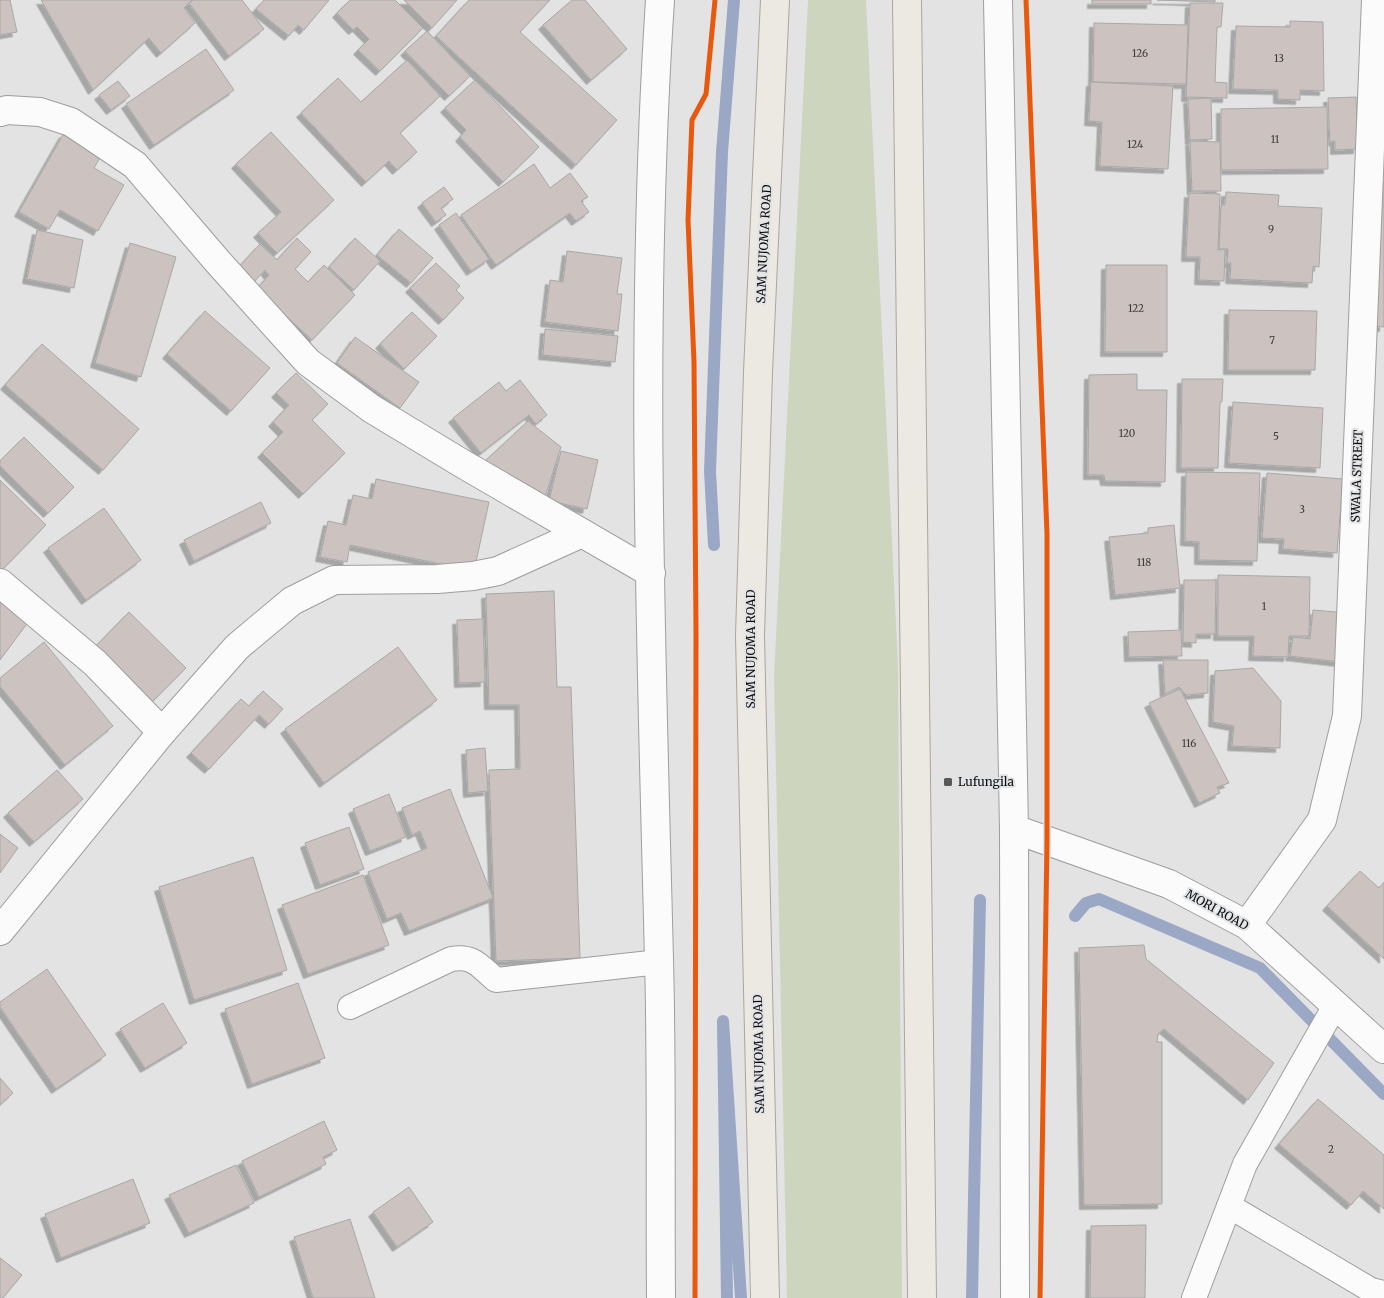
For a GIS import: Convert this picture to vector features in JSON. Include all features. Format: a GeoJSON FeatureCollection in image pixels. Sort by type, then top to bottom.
{"type":"FeatureCollection","features":[{"type":"Feature","properties":{"kind":"main road","name":"SAM NUJOMA ROAD"},"geometry":{"type":"LineString","coordinates":[[765,1298],[750,636],[758,372],[775,0]]}},
{"type":"Feature","properties":{"kind":"main road"},"geometry":{"type":"LineString","coordinates":[[907,0],[922,1298]]}},
{"type":"Feature","properties":{"kind":"street"},"geometry":{"type":"LineString","coordinates":[[660,0],[654,89],[648,256],[648,418],[653,762],[659,962],[661,1298]]}},
{"type":"Feature","properties":{"kind":"street"},"geometry":{"type":"LineString","coordinates":[[998,0],[1014,829],[1015,1298]]}},
{"type":"Feature","properties":{"kind":"street","name":"SWALA STREET"},"geometry":{"type":"LineString","coordinates":[[1247,925],[1322,820],[1347,716],[1376,0]]}},
{"type":"Feature","properties":{"kind":"street"},"geometry":{"type":"LineString","coordinates":[[0,112],[7,110],[40,112],[71,122],[135,165],[218,262],[308,362],[372,409],[651,573]]}},
{"type":"Feature","properties":{"kind":"street"},"geometry":{"type":"LineString","coordinates":[[0,931],[162,732],[237,647],[292,601],[334,580],[437,579],[474,576],[498,571],[582,533]]}},
{"type":"Feature","properties":{"kind":"street"},"geometry":{"type":"LineString","coordinates":[[0,583],[95,663],[162,732]]}},
{"type":"Feature","properties":{"kind":"street","name":"MORI ROAD"},"geometry":{"type":"LineString","coordinates":[[1014,829],[1169,884],[1247,925],[1384,1049]]}},
{"type":"Feature","properties":{"kind":"lane"},"geometry":{"type":"LineString","coordinates":[[350,1008],[450,959],[462,957],[472,959],[496,980],[659,962]]}},
{"type":"Feature","properties":{"kind":"lane"},"geometry":{"type":"LineString","coordinates":[[1194,1298],[1245,1164],[1336,1004]]}},
{"type":"Feature","properties":{"kind":"lane"},"geometry":{"type":"LineString","coordinates":[[1229,1206],[1370,1290],[1384,1293]]}},
{"type":"Feature","properties":{"kind":"green space"},"geometry":{"type":"Polygon","coordinates":[[[808,0],[866,0],[898,666],[902,1298],[787,1298],[774,677],[808,0]]]}},
{"type":"Feature","properties":{"kind":"building"},"geometry":{"type":"Polygon","coordinates":[[[0,0],[10,0],[17,32],[0,35],[0,0]]]}},
{"type":"Feature","properties":{"kind":"building"},"geometry":{"type":"Polygon","coordinates":[[[41,0],[192,0],[184,8],[195,23],[161,53],[149,38],[93,90],[41,0]]]}},
{"type":"Feature","properties":{"kind":"building"},"geometry":{"type":"Polygon","coordinates":[[[193,0],[242,0],[264,29],[229,56],[189,3],[193,0]]]}},
{"type":"Feature","properties":{"kind":"building"},"geometry":{"type":"Polygon","coordinates":[[[264,0],[329,0],[304,30],[298,25],[289,36],[256,9],[264,0]]]}},
{"type":"Feature","properties":{"kind":"building"},"geometry":{"type":"Polygon","coordinates":[[[350,0],[395,0],[423,28],[380,71],[358,50],[369,39],[357,27],[353,30],[337,13],[350,0]]]}},
{"type":"Feature","properties":{"kind":"building"},"geometry":{"type":"Polygon","coordinates":[[[404,0],[457,0],[432,28],[404,0]]]}},
{"type":"Feature","properties":{"kind":"building"},"geometry":{"type":"Polygon","coordinates":[[[469,0],[550,0],[520,32],[617,120],[576,165],[436,36],[469,0]]]}},
{"type":"Feature","properties":{"kind":"building"},"geometry":{"type":"Polygon","coordinates":[[[572,0],[585,0],[627,49],[591,80],[543,25],[572,0]]]}},
{"type":"Feature","properties":{"kind":"building"},"geometry":{"type":"Polygon","coordinates":[[[1092,0],[1151,0],[1151,4],[1092,4],[1092,0]]]}},
{"type":"Feature","properties":{"kind":"building"},"geometry":{"type":"Polygon","coordinates":[[[1157,0],[1215,0],[1215,2],[1157,0]]]}},
{"type":"Feature","properties":{"kind":"building"},"geometry":{"type":"Polygon","coordinates":[[[1190,3],[1223,3],[1221,27],[1217,27],[1215,82],[1227,83],[1227,98],[1186,97],[1190,3]]]}},
{"type":"Feature","properties":{"kind":"building"},"geometry":{"type":"Polygon","coordinates":[[[1290,21],[1323,22],[1324,91],[1300,90],[1300,100],[1278,99],[1278,90],[1233,89],[1236,26],[1290,27],[1290,21]]]}},
{"type":"Feature","properties":{"kind":"building"},"geometry":{"type":"Polygon","coordinates":[[[1094,23],[1188,25],[1186,84],[1093,82],[1094,23]]]}},
{"type":"Feature","properties":{"kind":"building"},"geometry":{"type":"Polygon","coordinates":[[[427,31],[470,76],[449,96],[405,51],[427,31]]]}},
{"type":"Feature","properties":{"kind":"building"},"geometry":{"type":"Polygon","coordinates":[[[206,49],[234,90],[154,145],[126,104],[206,49]]]}},
{"type":"Feature","properties":{"kind":"building"},"geometry":{"type":"Polygon","coordinates":[[[407,60],[440,96],[400,133],[417,152],[397,170],[389,161],[366,182],[301,113],[338,78],[361,102],[407,60]]]}},
{"type":"Feature","properties":{"kind":"building"},"geometry":{"type":"Polygon","coordinates":[[[475,80],[539,147],[503,182],[460,137],[466,130],[445,108],[475,80]]]}},
{"type":"Feature","properties":{"kind":"building"},"geometry":{"type":"Polygon","coordinates":[[[118,81],[130,96],[111,110],[99,95],[118,81]]]}},
{"type":"Feature","properties":{"kind":"building"},"geometry":{"type":"Polygon","coordinates":[[[1091,82],[1173,86],[1168,169],[1100,166],[1102,122],[1089,121],[1091,82]]]}},
{"type":"Feature","properties":{"kind":"building"},"geometry":{"type":"Polygon","coordinates":[[[1356,97],[1358,149],[1335,150],[1335,141],[1330,142],[1328,98],[1356,97]]]}},
{"type":"Feature","properties":{"kind":"building"},"geometry":{"type":"Polygon","coordinates":[[[1211,98],[1212,139],[1190,140],[1188,99],[1211,98]]]}},
{"type":"Feature","properties":{"kind":"building"},"geometry":{"type":"Polygon","coordinates":[[[1327,107],[1328,169],[1221,170],[1221,109],[1327,107]]]}},
{"type":"Feature","properties":{"kind":"building"},"geometry":{"type":"Polygon","coordinates":[[[271,132],[334,200],[277,253],[258,233],[281,212],[236,164],[271,132]]]}},
{"type":"Feature","properties":{"kind":"building"},"geometry":{"type":"Polygon","coordinates":[[[64,133],[102,154],[94,168],[124,185],[98,231],[60,210],[49,229],[19,212],[64,133]]]}},
{"type":"Feature","properties":{"kind":"building"},"geometry":{"type":"Polygon","coordinates":[[[1190,141],[1220,142],[1221,191],[1192,191],[1190,141]]]}},
{"type":"Feature","properties":{"kind":"building"},"geometry":{"type":"Polygon","coordinates":[[[534,164],[550,188],[570,173],[588,197],[581,201],[589,212],[576,221],[570,213],[496,265],[461,215],[534,164]]]}},
{"type":"Feature","properties":{"kind":"building"},"geometry":{"type":"Polygon","coordinates":[[[1382,181],[1384,182],[1384,327],[1371,326],[1382,181]]]}},
{"type":"Feature","properties":{"kind":"building"},"geometry":{"type":"Polygon","coordinates":[[[444,187],[453,199],[441,208],[446,215],[436,222],[422,203],[444,187]]]}},
{"type":"Feature","properties":{"kind":"building"},"geometry":{"type":"Polygon","coordinates":[[[1226,192],[1279,195],[1278,206],[1322,208],[1319,267],[1313,266],[1312,283],[1230,279],[1231,263],[1227,263],[1228,249],[1219,249],[1221,205],[1225,205],[1226,192]]]}},
{"type":"Feature","properties":{"kind":"building"},"geometry":{"type":"Polygon","coordinates":[[[1189,193],[1220,194],[1218,250],[1225,249],[1224,281],[1199,280],[1200,257],[1186,257],[1189,193]]]}},
{"type":"Feature","properties":{"kind":"building"},"geometry":{"type":"Polygon","coordinates":[[[456,213],[489,259],[471,271],[439,225],[456,213]]]}},
{"type":"Feature","properties":{"kind":"building"},"geometry":{"type":"Polygon","coordinates":[[[399,229],[433,258],[411,283],[377,255],[399,229]]]}},
{"type":"Feature","properties":{"kind":"building"},"geometry":{"type":"Polygon","coordinates":[[[37,230],[83,240],[74,288],[27,279],[37,230]]]}},
{"type":"Feature","properties":{"kind":"building"},"geometry":{"type":"Polygon","coordinates":[[[297,238],[311,252],[295,269],[308,282],[324,265],[355,295],[312,340],[257,289],[269,275],[265,270],[251,285],[236,270],[260,244],[277,260],[297,238]]]}},
{"type":"Feature","properties":{"kind":"building"},"geometry":{"type":"Polygon","coordinates":[[[355,238],[380,261],[354,290],[329,267],[355,238]]]}},
{"type":"Feature","properties":{"kind":"building"},"geometry":{"type":"Polygon","coordinates":[[[130,243],[176,257],[141,377],[95,363],[130,243]]]}},
{"type":"Feature","properties":{"kind":"building"},"geometry":{"type":"Polygon","coordinates":[[[567,251],[622,258],[617,294],[622,294],[618,331],[545,322],[550,280],[563,282],[567,251]]]}},
{"type":"Feature","properties":{"kind":"building"},"geometry":{"type":"Polygon","coordinates":[[[436,263],[460,286],[456,290],[464,298],[443,320],[410,288],[436,263]]]}},
{"type":"Feature","properties":{"kind":"building"},"geometry":{"type":"Polygon","coordinates":[[[1106,265],[1167,265],[1167,352],[1105,352],[1106,265]]]}},
{"type":"Feature","properties":{"kind":"building"},"geometry":{"type":"Polygon","coordinates":[[[1229,310],[1317,311],[1315,370],[1228,370],[1229,310]]]}},
{"type":"Feature","properties":{"kind":"building"},"geometry":{"type":"Polygon","coordinates":[[[205,311],[270,368],[231,411],[167,354],[205,311]]]}},
{"type":"Feature","properties":{"kind":"building"},"geometry":{"type":"Polygon","coordinates":[[[412,312],[437,336],[404,369],[380,344],[412,312]]]}},
{"type":"Feature","properties":{"kind":"building"},"geometry":{"type":"Polygon","coordinates":[[[545,329],[618,336],[615,362],[543,355],[545,329]]]}},
{"type":"Feature","properties":{"kind":"building"},"geometry":{"type":"Polygon","coordinates":[[[355,337],[419,382],[400,408],[337,363],[355,337]]]}},
{"type":"Feature","properties":{"kind":"building"},"geometry":{"type":"Polygon","coordinates":[[[42,344],[139,429],[103,470],[5,385],[42,344]]]}},
{"type":"Feature","properties":{"kind":"building"},"geometry":{"type":"Polygon","coordinates":[[[296,373],[328,404],[312,420],[345,453],[303,494],[262,453],[283,432],[273,422],[289,405],[276,393],[296,373]]]}},
{"type":"Feature","properties":{"kind":"building"},"geometry":{"type":"Polygon","coordinates":[[[1137,374],[1137,390],[1167,390],[1165,482],[1105,481],[1104,475],[1088,475],[1089,375],[1137,374]]]}},
{"type":"Feature","properties":{"kind":"building"},"geometry":{"type":"Polygon","coordinates":[[[1182,379],[1223,379],[1222,402],[1220,402],[1218,468],[1181,468],[1182,379]]]}},
{"type":"Feature","properties":{"kind":"building"},"geometry":{"type":"Polygon","coordinates":[[[520,380],[547,415],[536,424],[529,415],[481,453],[453,418],[499,382],[506,391],[520,380]]]}},
{"type":"Feature","properties":{"kind":"building"},"geometry":{"type":"Polygon","coordinates":[[[1233,402],[1323,408],[1320,468],[1229,463],[1233,402]]]}},
{"type":"Feature","properties":{"kind":"building"},"geometry":{"type":"Polygon","coordinates":[[[528,421],[561,447],[544,500],[484,462],[528,421]]]}},
{"type":"Feature","properties":{"kind":"building"},"geometry":{"type":"Polygon","coordinates":[[[24,437],[74,487],[48,513],[0,466],[0,461],[24,437]]]}},
{"type":"Feature","properties":{"kind":"building"},"geometry":{"type":"Polygon","coordinates":[[[561,451],[598,460],[587,509],[549,501],[561,451]]]}},
{"type":"Feature","properties":{"kind":"building"},"geometry":{"type":"Polygon","coordinates":[[[1186,472],[1260,473],[1257,561],[1199,560],[1199,542],[1185,541],[1186,472]]]}},
{"type":"Feature","properties":{"kind":"building"},"geometry":{"type":"Polygon","coordinates":[[[1267,473],[1343,479],[1337,553],[1283,549],[1284,539],[1262,538],[1267,473]]]}},
{"type":"Feature","properties":{"kind":"building"},"geometry":{"type":"Polygon","coordinates":[[[376,479],[489,502],[474,571],[350,545],[347,562],[320,557],[328,521],[346,525],[353,495],[372,499],[376,479]]]}},
{"type":"Feature","properties":{"kind":"building"},"geometry":{"type":"Polygon","coordinates":[[[0,480],[46,525],[2,570],[0,569],[0,480]]]}},
{"type":"Feature","properties":{"kind":"building"},"geometry":{"type":"Polygon","coordinates":[[[261,502],[271,523],[194,561],[184,540],[261,502]]]}},
{"type":"Feature","properties":{"kind":"building"},"geometry":{"type":"Polygon","coordinates":[[[104,508],[141,560],[86,600],[48,548],[104,508]]]}},
{"type":"Feature","properties":{"kind":"building"},"geometry":{"type":"Polygon","coordinates":[[[1174,525],[1180,588],[1115,595],[1109,537],[1148,533],[1148,528],[1174,525]]]}},
{"type":"Feature","properties":{"kind":"building"},"geometry":{"type":"Polygon","coordinates":[[[1218,575],[1310,577],[1309,636],[1289,636],[1288,657],[1253,656],[1254,636],[1218,636],[1218,575]]]}},
{"type":"Feature","properties":{"kind":"building"},"geometry":{"type":"Polygon","coordinates":[[[1184,580],[1216,580],[1215,634],[1196,634],[1196,643],[1183,642],[1184,580]]]}},
{"type":"Feature","properties":{"kind":"building"},"geometry":{"type":"Polygon","coordinates":[[[554,591],[557,687],[571,687],[580,958],[496,961],[489,770],[520,769],[519,705],[489,705],[486,594],[554,591]]]}},
{"type":"Feature","properties":{"kind":"building"},"geometry":{"type":"Polygon","coordinates":[[[0,600],[29,621],[0,660],[0,600]]]}},
{"type":"Feature","properties":{"kind":"building"},"geometry":{"type":"Polygon","coordinates":[[[1313,610],[1348,613],[1341,662],[1290,656],[1293,637],[1310,639],[1313,610]]]}},
{"type":"Feature","properties":{"kind":"building"},"geometry":{"type":"Polygon","coordinates":[[[129,612],[186,668],[148,706],[92,650],[129,612]]]}},
{"type":"Feature","properties":{"kind":"building"},"geometry":{"type":"Polygon","coordinates":[[[483,619],[485,682],[459,683],[457,620],[483,619]]]}},
{"type":"Feature","properties":{"kind":"building"},"geometry":{"type":"Polygon","coordinates":[[[1181,630],[1182,656],[1129,657],[1128,632],[1181,630]]]}},
{"type":"Feature","properties":{"kind":"building"},"geometry":{"type":"Polygon","coordinates":[[[44,642],[113,726],[65,765],[0,686],[0,678],[44,642]]]}},
{"type":"Feature","properties":{"kind":"building"},"geometry":{"type":"Polygon","coordinates":[[[398,647],[437,700],[324,783],[285,729],[398,647]]]}},
{"type":"Feature","properties":{"kind":"building"},"geometry":{"type":"Polygon","coordinates":[[[1163,660],[1208,660],[1208,693],[1186,695],[1179,687],[1165,694],[1163,660]]]}},
{"type":"Feature","properties":{"kind":"building"},"geometry":{"type":"Polygon","coordinates":[[[1253,668],[1281,701],[1280,748],[1232,746],[1234,726],[1213,722],[1215,671],[1253,668]]]}},
{"type":"Feature","properties":{"kind":"building"},"geometry":{"type":"Polygon","coordinates":[[[1180,689],[1229,783],[1217,787],[1220,793],[1199,803],[1149,703],[1180,689]]]}},
{"type":"Feature","properties":{"kind":"building"},"geometry":{"type":"Polygon","coordinates":[[[263,691],[283,709],[269,724],[259,715],[209,769],[191,753],[241,699],[249,706],[263,691]]]}},
{"type":"Feature","properties":{"kind":"building"},"geometry":{"type":"Polygon","coordinates":[[[485,748],[488,791],[468,793],[466,750],[485,748]]]}},
{"type":"Feature","properties":{"kind":"building"},"geometry":{"type":"Polygon","coordinates":[[[57,770],[83,799],[34,842],[8,813],[57,770]]]}},
{"type":"Feature","properties":{"kind":"building"},"geometry":{"type":"Polygon","coordinates":[[[450,789],[493,898],[409,931],[401,913],[387,919],[368,872],[427,848],[420,831],[412,835],[402,808],[450,789]]]}},
{"type":"Feature","properties":{"kind":"building"},"geometry":{"type":"Polygon","coordinates":[[[389,794],[406,837],[370,851],[353,809],[389,794]]]}},
{"type":"Feature","properties":{"kind":"building"},"geometry":{"type":"Polygon","coordinates":[[[349,827],[364,869],[320,885],[305,843],[349,827]]]}},
{"type":"Feature","properties":{"kind":"building"},"geometry":{"type":"Polygon","coordinates":[[[0,834],[18,848],[0,873],[0,834]]]}},
{"type":"Feature","properties":{"kind":"building"},"geometry":{"type":"Polygon","coordinates":[[[253,857],[287,970],[194,1000],[159,887],[253,857]]]}},
{"type":"Feature","properties":{"kind":"building"},"geometry":{"type":"Polygon","coordinates":[[[1360,871],[1379,888],[1384,882],[1384,959],[1327,906],[1360,871]]]}},
{"type":"Feature","properties":{"kind":"building"},"geometry":{"type":"Polygon","coordinates":[[[363,875],[389,945],[308,974],[282,905],[363,875]]]}},
{"type":"Feature","properties":{"kind":"building"},"geometry":{"type":"Polygon","coordinates":[[[1144,945],[1146,959],[1274,1063],[1248,1100],[1164,1029],[1158,1034],[1157,1042],[1162,1042],[1162,1204],[1084,1205],[1079,948],[1144,945]]]}},
{"type":"Feature","properties":{"kind":"building"},"geometry":{"type":"Polygon","coordinates":[[[47,969],[106,1055],[56,1089],[0,1007],[0,1002],[47,969]]]}},
{"type":"Feature","properties":{"kind":"building"},"geometry":{"type":"Polygon","coordinates":[[[298,983],[325,1058],[252,1084],[225,1009],[298,983]]]}},
{"type":"Feature","properties":{"kind":"building"},"geometry":{"type":"Polygon","coordinates":[[[163,1003],[187,1043],[145,1068],[120,1029],[163,1003]]]}},
{"type":"Feature","properties":{"kind":"building"},"geometry":{"type":"Polygon","coordinates":[[[0,1078],[13,1093],[0,1105],[0,1078]]]}},
{"type":"Feature","properties":{"kind":"building"},"geometry":{"type":"Polygon","coordinates":[[[1318,1099],[1384,1155],[1384,1209],[1363,1191],[1351,1205],[1279,1144],[1318,1099]]]}},
{"type":"Feature","properties":{"kind":"building"},"geometry":{"type":"Polygon","coordinates":[[[324,1121],[337,1150],[323,1157],[326,1164],[259,1197],[242,1161],[324,1121]]]}},
{"type":"Feature","properties":{"kind":"building"},"geometry":{"type":"Polygon","coordinates":[[[236,1165],[254,1203],[189,1233],[169,1195],[236,1165]]]}},
{"type":"Feature","properties":{"kind":"building"},"geometry":{"type":"Polygon","coordinates":[[[133,1179],[150,1223],[61,1258],[45,1214],[133,1179]]]}},
{"type":"Feature","properties":{"kind":"building"},"geometry":{"type":"Polygon","coordinates":[[[409,1187],[433,1222],[397,1247],[373,1212],[409,1187]]]}},
{"type":"Feature","properties":{"kind":"building"},"geometry":{"type":"Polygon","coordinates":[[[350,1219],[375,1298],[313,1298],[294,1237],[350,1219]]]}},
{"type":"Feature","properties":{"kind":"building"},"geometry":{"type":"Polygon","coordinates":[[[1146,1225],[1145,1298],[1090,1298],[1091,1226],[1146,1225]]]}},
{"type":"Feature","properties":{"kind":"building"},"geometry":{"type":"Polygon","coordinates":[[[0,1258],[22,1275],[3,1298],[0,1298],[0,1258]]]}},
{"type":"Feature","properties":{"kind":"waterway"},"geometry":{"type":"LineString","coordinates":[[714,545],[710,471],[722,152],[734,0]]}},
{"type":"Feature","properties":{"kind":"waterway"},"geometry":{"type":"LineString","coordinates":[[1075,916],[1086,903],[1099,899],[1260,968],[1384,1094]]}},
{"type":"Feature","properties":{"kind":"waterway"},"geometry":{"type":"LineString","coordinates":[[972,1298],[980,900]]}},
{"type":"Feature","properties":{"kind":"waterway"},"geometry":{"type":"LineString","coordinates":[[727,1298],[723,1021],[741,1298]]}},
{"type":"Feature","properties":{"kind":"cycle path"},"geometry":{"type":"LineString","coordinates":[[695,1298],[696,633],[694,362],[688,220],[692,120],[706,94],[715,0]]}},
{"type":"Feature","properties":{"kind":"cycle path"},"geometry":{"type":"LineString","coordinates":[[1026,0],[1047,534],[1047,840],[1040,1298]]}},
{"type":"Feature","properties":{"kind":"place","name":"Lufungila"},"geometry":{"type":"Point","coordinates":[948,782]}}]}
